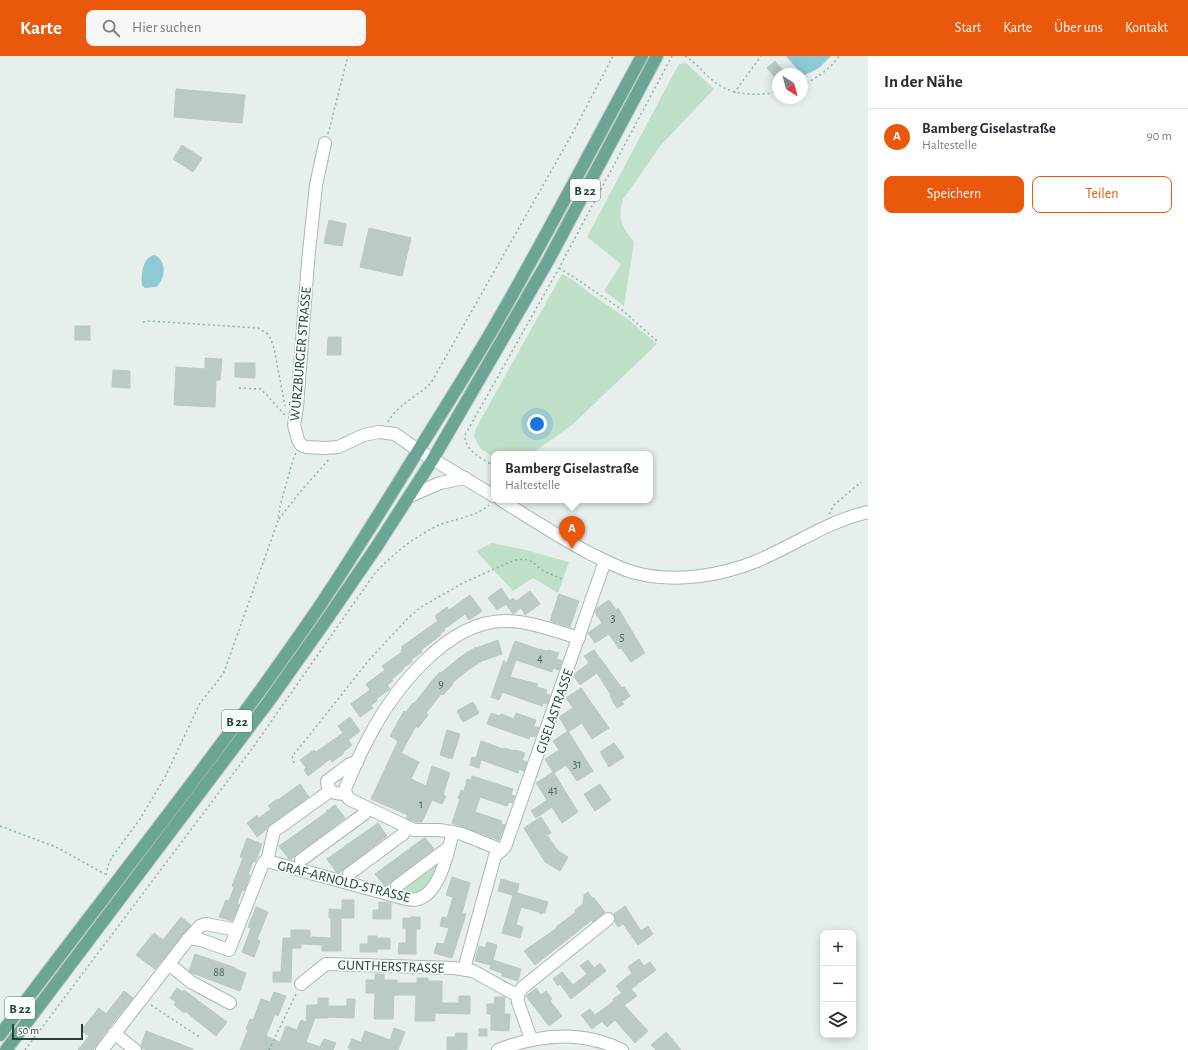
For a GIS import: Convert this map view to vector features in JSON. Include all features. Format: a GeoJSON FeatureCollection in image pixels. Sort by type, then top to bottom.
{"type":"FeatureCollection","features":[{"type":"Feature","properties":{"kind":"main road","name":"B 22"},"geometry":{"type":"LineString","coordinates":[[0,1035],[239,718],[316,611],[364,539],[497,322],[535,255],[642,56]]}},
{"type":"Feature","properties":{"kind":"main road","name":"B 22"},"geometry":{"type":"LineString","coordinates":[[6,1050],[272,696],[327,619],[410,496],[548,261],[657,56]]}},
{"type":"Feature","properties":{"kind":"street","name":"WÜRZBURGER STRASSE"},"geometry":{"type":"LineString","coordinates":[[301,445],[294,425],[297,406],[308,262],[316,185],[325,143]]}},
{"type":"Feature","properties":{"kind":"street"},"geometry":{"type":"LineString","coordinates":[[301,445],[306,447],[325,448],[338,446],[364,435],[385,432],[395,434],[491,496]]}},
{"type":"Feature","properties":{"kind":"street"},"geometry":{"type":"LineString","coordinates":[[410,496],[440,483],[465,478]]}},
{"type":"Feature","properties":{"kind":"street"},"geometry":{"type":"LineString","coordinates":[[503,503],[605,561],[636,573],[684,578],[732,570],[758,561],[829,525],[868,512]]}},
{"type":"Feature","properties":{"kind":"street","name":"GISELASTRASSE"},"geometry":{"type":"LineString","coordinates":[[499,853],[505,847],[517,816],[605,561]]}},
{"type":"Feature","properties":{"kind":"street"},"geometry":{"type":"LineString","coordinates":[[499,853],[457,833],[439,830],[421,831],[407,827],[349,799],[346,794],[346,789],[357,762],[378,722],[397,693],[432,654],[462,633],[478,626],[504,621],[530,624],[579,638]]}},
{"type":"Feature","properties":{"kind":"street"},"geometry":{"type":"LineString","coordinates":[[328,788],[327,781],[350,764],[357,762]]}},
{"type":"Feature","properties":{"kind":"street"},"geometry":{"type":"LineString","coordinates":[[328,788],[338,794],[346,794]]}},
{"type":"Feature","properties":{"kind":"street"},"geometry":{"type":"LineString","coordinates":[[267,859],[274,831],[328,788]]}},
{"type":"Feature","properties":{"kind":"street"},"geometry":{"type":"LineString","coordinates":[[301,860],[364,814],[367,808]]}},
{"type":"Feature","properties":{"kind":"street"},"geometry":{"type":"LineString","coordinates":[[349,874],[403,834],[407,827]]}},
{"type":"Feature","properties":{"kind":"street","name":"GRAF-ARNOLD-STRASSE"},"geometry":{"type":"LineString","coordinates":[[189,938],[201,940],[229,950],[262,866],[267,859],[411,900],[423,897],[429,893],[436,883],[457,833]]}},
{"type":"Feature","properties":{"kind":"street","name":"GUNTHERSTRASSE"},"geometry":{"type":"LineString","coordinates":[[464,969],[499,853]]}},
{"type":"Feature","properties":{"kind":"street"},"geometry":{"type":"LineString","coordinates":[[397,886],[447,854]]}},
{"type":"Feature","properties":{"kind":"street"},"geometry":{"type":"LineString","coordinates":[[531,1039],[518,996],[522,988],[608,919]]}},
{"type":"Feature","properties":{"kind":"street"},"geometry":{"type":"LineString","coordinates":[[102,1050],[200,926],[206,924],[237,930]]}},
{"type":"Feature","properties":{"kind":"street"},"geometry":{"type":"LineString","coordinates":[[169,964],[191,982],[230,1003]]}},
{"type":"Feature","properties":{"kind":"street","name":"GUNTHERSTRASSE"},"geometry":{"type":"LineString","coordinates":[[301,984],[326,964],[454,968],[473,971],[518,996]]}},
{"type":"Feature","properties":{"kind":"street"},"geometry":{"type":"LineString","coordinates":[[114,1033],[135,1050]]}},
{"type":"Feature","properties":{"kind":"street"},"geometry":{"type":"LineString","coordinates":[[498,1050],[531,1039],[564,1035],[581,1036],[598,1040],[622,1050]]}},
{"type":"Feature","properties":{"kind":"path"},"geometry":{"type":"LineString","coordinates":[[325,143],[348,56]]}},
{"type":"Feature","properties":{"kind":"path"},"geometry":{"type":"LineString","coordinates":[[385,432],[392,414],[402,405],[423,391],[431,383],[571,136],[613,56]]}},
{"type":"Feature","properties":{"kind":"path"},"geometry":{"type":"LineString","coordinates":[[491,464],[470,449],[466,444],[465,435],[559,268],[672,56]]}},
{"type":"Feature","properties":{"kind":"path"},"geometry":{"type":"LineString","coordinates":[[685,56],[722,87],[734,92],[758,95],[772,93]]}},
{"type":"Feature","properties":{"kind":"path"},"geometry":{"type":"LineString","coordinates":[[734,92],[761,56]]}},
{"type":"Feature","properties":{"kind":"path"},"geometry":{"type":"LineString","coordinates":[[808,82],[818,77],[835,62],[839,56]]}},
{"type":"Feature","properties":{"kind":"path"},"geometry":{"type":"LineString","coordinates":[[559,268],[621,309],[657,341]]}},
{"type":"Feature","properties":{"kind":"path"},"geometry":{"type":"LineString","coordinates":[[143,322],[150,321],[233,326],[258,328],[264,331],[271,340],[274,348],[288,418],[261,389],[239,388]]}},
{"type":"Feature","properties":{"kind":"path"},"geometry":{"type":"LineString","coordinates":[[106,875],[112,857],[140,819],[162,782],[200,704],[224,672],[278,521],[280,506],[293,460],[301,445]]}},
{"type":"Feature","properties":{"kind":"path"},"geometry":{"type":"LineString","coordinates":[[278,521],[300,492],[321,470],[338,446]]}},
{"type":"Feature","properties":{"kind":"path"},"geometry":{"type":"LineString","coordinates":[[829,525],[828,515],[834,504],[861,482]]}},
{"type":"Feature","properties":{"kind":"path"},"geometry":{"type":"LineString","coordinates":[[25,1050],[254,746],[375,573],[398,551],[436,526],[453,519],[479,512],[491,503]]}},
{"type":"Feature","properties":{"kind":"path"},"geometry":{"type":"LineString","coordinates":[[294,763],[292,756],[294,752],[300,748],[369,660],[408,618],[421,607],[465,582],[515,560],[524,558],[532,561],[546,572],[564,580]]}},
{"type":"Feature","properties":{"kind":"path"},"geometry":{"type":"LineString","coordinates":[[0,826],[56,847],[117,881]]}},
{"type":"Feature","properties":{"kind":"path"},"geometry":{"type":"LineString","coordinates":[[269,1050],[301,984]]}},
{"type":"Feature","properties":{"kind":"path"},"geometry":{"type":"LineString","coordinates":[[142,999],[202,1038]]}},
{"type":"Feature","properties":{"kind":"green space"},"geometry":{"type":"Polygon","coordinates":[[[686,63],[714,89],[661,145],[623,199],[620,212],[622,222],[626,232],[634,242],[624,306],[604,291],[621,264],[587,237],[679,64],[686,63]]]}},
{"type":"Feature","properties":{"kind":"green space"},"geometry":{"type":"Polygon","coordinates":[[[562,274],[573,280],[629,320],[657,344],[572,425],[535,451],[491,451],[491,455],[481,449],[474,437],[475,430],[562,274]]]}},
{"type":"Feature","properties":{"kind":"green space"},"geometry":{"type":"Polygon","coordinates":[[[492,543],[526,550],[569,562],[558,593],[533,578],[513,591],[476,551],[492,543]]]}},
{"type":"Feature","properties":{"kind":"green space"},"geometry":{"type":"Polygon","coordinates":[[[440,858],[430,887],[420,895],[401,894],[400,888],[440,858]]]}},
{"type":"Feature","properties":{"kind":"water"},"geometry":{"type":"Polygon","coordinates":[[[786,56],[831,56],[819,68],[808,74],[808,68],[796,68],[786,56]]]}},
{"type":"Feature","properties":{"kind":"water"},"geometry":{"type":"Polygon","coordinates":[[[154,255],[158,257],[163,265],[164,270],[162,279],[156,287],[145,288],[142,285],[143,267],[147,260],[154,255]]]}},
{"type":"Feature","properties":{"kind":"building"},"geometry":{"type":"Polygon","coordinates":[[[775,61],[781,68],[772,68],[772,74],[767,68],[775,61]]]}},
{"type":"Feature","properties":{"kind":"building"},"geometry":{"type":"Polygon","coordinates":[[[176,89],[245,95],[242,123],[174,117],[176,89]]]}},
{"type":"Feature","properties":{"kind":"building"},"geometry":{"type":"Polygon","coordinates":[[[182,145],[202,158],[193,172],[173,159],[182,145]]]}},
{"type":"Feature","properties":{"kind":"building"},"geometry":{"type":"Polygon","coordinates":[[[329,220],[346,224],[342,246],[324,243],[329,220]]]}},
{"type":"Feature","properties":{"kind":"building"},"geometry":{"type":"Polygon","coordinates":[[[369,228],[411,238],[402,276],[360,267],[369,228]]]}},
{"type":"Feature","properties":{"kind":"building"},"geometry":{"type":"Polygon","coordinates":[[[75,326],[90,326],[90,340],[75,340],[75,326]]]}},
{"type":"Feature","properties":{"kind":"building"},"geometry":{"type":"Polygon","coordinates":[[[328,337],[341,337],[341,355],[327,355],[328,337]]]}},
{"type":"Feature","properties":{"kind":"building"},"geometry":{"type":"Polygon","coordinates":[[[205,358],[222,359],[220,380],[216,380],[215,407],[174,405],[176,367],[205,369],[205,358]]]}},
{"type":"Feature","properties":{"kind":"building"},"geometry":{"type":"Polygon","coordinates":[[[235,363],[255,363],[255,378],[235,377],[235,363]]]}},
{"type":"Feature","properties":{"kind":"building"},"geometry":{"type":"Polygon","coordinates":[[[113,370],[130,371],[130,388],[112,387],[113,370]]]}},
{"type":"Feature","properties":{"kind":"building"},"geometry":{"type":"Polygon","coordinates":[[[501,588],[510,601],[513,598],[516,601],[530,591],[540,604],[525,615],[521,608],[513,614],[506,604],[497,610],[488,598],[501,588]]]}},
{"type":"Feature","properties":{"kind":"building"},"geometry":{"type":"Polygon","coordinates":[[[559,594],[579,601],[570,627],[550,621],[559,594]]]}},
{"type":"Feature","properties":{"kind":"building"},"geometry":{"type":"Polygon","coordinates":[[[470,595],[482,611],[469,620],[465,614],[444,629],[445,630],[440,634],[441,635],[421,650],[422,652],[411,660],[412,662],[403,668],[404,669],[392,679],[393,681],[387,685],[390,689],[376,699],[377,701],[371,705],[373,708],[360,717],[351,704],[370,690],[366,684],[385,670],[382,666],[402,652],[401,650],[403,649],[401,647],[438,621],[435,616],[447,607],[449,610],[470,595]]]}},
{"type":"Feature","properties":{"kind":"building"},"geometry":{"type":"Polygon","coordinates":[[[609,600],[616,610],[618,608],[645,653],[631,662],[621,648],[619,649],[609,634],[595,643],[588,633],[602,623],[595,612],[597,608],[609,600]]]}},
{"type":"Feature","properties":{"kind":"building"},"geometry":{"type":"Polygon","coordinates":[[[498,640],[502,654],[482,661],[452,683],[453,684],[443,695],[441,694],[426,713],[428,715],[418,728],[416,726],[401,753],[419,762],[411,779],[426,786],[432,766],[450,773],[443,795],[446,796],[442,804],[432,800],[422,822],[416,822],[406,818],[408,815],[371,799],[398,741],[390,736],[404,711],[406,712],[413,703],[414,704],[440,672],[441,673],[459,658],[476,647],[498,640]]]}},
{"type":"Feature","properties":{"kind":"building"},"geometry":{"type":"Polygon","coordinates":[[[515,641],[538,649],[559,653],[556,659],[562,661],[559,670],[553,668],[552,672],[516,660],[510,677],[538,684],[537,687],[547,690],[546,694],[550,695],[547,704],[543,703],[542,706],[502,692],[499,700],[491,697],[504,660],[506,665],[515,641]]]}},
{"type":"Feature","properties":{"kind":"building"},"geometry":{"type":"Polygon","coordinates":[[[594,650],[622,688],[624,687],[630,696],[622,702],[624,704],[617,708],[610,696],[611,695],[597,673],[580,685],[573,675],[589,663],[584,656],[594,650]]]}},
{"type":"Feature","properties":{"kind":"building"},"geometry":{"type":"Polygon","coordinates":[[[581,688],[609,728],[592,739],[582,723],[568,732],[559,717],[573,708],[566,698],[581,688]]]}},
{"type":"Feature","properties":{"kind":"building"},"geometry":{"type":"Polygon","coordinates":[[[473,702],[479,713],[463,722],[457,711],[473,702]]]}},
{"type":"Feature","properties":{"kind":"building"},"geometry":{"type":"Polygon","coordinates":[[[491,713],[500,716],[501,714],[514,719],[516,713],[536,720],[534,726],[539,728],[535,737],[530,736],[529,739],[487,724],[491,713]]]}},
{"type":"Feature","properties":{"kind":"building"},"geometry":{"type":"Polygon","coordinates":[[[350,717],[360,731],[348,740],[352,745],[332,762],[330,759],[308,776],[304,770],[306,768],[300,760],[314,750],[316,752],[343,733],[338,726],[350,717]]]}},
{"type":"Feature","properties":{"kind":"building"},"geometry":{"type":"Polygon","coordinates":[[[447,730],[460,734],[452,759],[440,755],[447,730]]]}},
{"type":"Feature","properties":{"kind":"building"},"geometry":{"type":"Polygon","coordinates":[[[568,731],[593,771],[577,781],[566,765],[554,773],[578,812],[562,823],[552,807],[536,818],[531,811],[547,800],[536,783],[553,772],[545,759],[559,750],[553,741],[568,731]]]}},
{"type":"Feature","properties":{"kind":"building"},"geometry":{"type":"Polygon","coordinates":[[[481,741],[503,749],[525,753],[522,760],[527,762],[524,771],[519,769],[518,773],[476,758],[481,741]]]}},
{"type":"Feature","properties":{"kind":"building"},"geometry":{"type":"Polygon","coordinates":[[[614,743],[624,757],[609,767],[600,752],[614,743]]]}},
{"type":"Feature","properties":{"kind":"building"},"geometry":{"type":"Polygon","coordinates":[[[472,757],[481,760],[479,768],[470,765],[472,757]]]}},
{"type":"Feature","properties":{"kind":"building"},"geometry":{"type":"Polygon","coordinates":[[[472,776],[513,789],[511,795],[515,796],[512,803],[509,802],[507,806],[480,797],[475,812],[502,821],[501,824],[505,825],[499,840],[452,823],[460,799],[458,798],[461,790],[464,791],[467,779],[471,780],[472,776]]]}},
{"type":"Feature","properties":{"kind":"building"},"geometry":{"type":"Polygon","coordinates":[[[300,784],[309,797],[270,825],[257,837],[247,823],[257,815],[259,818],[271,809],[268,806],[300,784]]]}},
{"type":"Feature","properties":{"kind":"building"},"geometry":{"type":"Polygon","coordinates":[[[600,784],[611,800],[595,811],[584,794],[600,784]]]}},
{"type":"Feature","properties":{"kind":"building"},"geometry":{"type":"Polygon","coordinates":[[[335,805],[345,818],[291,860],[289,859],[279,846],[335,805]]]}},
{"type":"Feature","properties":{"kind":"building"},"geometry":{"type":"Polygon","coordinates":[[[541,817],[551,833],[547,835],[558,851],[568,857],[560,871],[545,862],[524,828],[541,817]]]}},
{"type":"Feature","properties":{"kind":"building"},"geometry":{"type":"Polygon","coordinates":[[[378,823],[387,836],[339,873],[336,872],[327,859],[378,823]]]}},
{"type":"Feature","properties":{"kind":"building"},"geometry":{"type":"Polygon","coordinates":[[[247,838],[262,844],[255,862],[253,861],[248,875],[250,875],[244,891],[242,890],[237,904],[239,905],[232,921],[219,917],[226,900],[229,901],[234,887],[232,886],[243,858],[240,857],[247,838]]]}},
{"type":"Feature","properties":{"kind":"building"},"geometry":{"type":"Polygon","coordinates":[[[424,838],[434,849],[387,886],[384,885],[375,874],[424,838]]]}},
{"type":"Feature","properties":{"kind":"building"},"geometry":{"type":"Polygon","coordinates":[[[452,877],[470,883],[462,913],[466,914],[452,958],[434,953],[437,943],[444,944],[449,928],[440,926],[442,917],[447,918],[453,897],[446,895],[452,877]]]}},
{"type":"Feature","properties":{"kind":"building"},"geometry":{"type":"Polygon","coordinates":[[[501,879],[519,884],[517,893],[548,902],[545,912],[540,914],[539,912],[521,907],[516,925],[523,927],[520,938],[502,933],[513,895],[498,891],[501,879]]]}},
{"type":"Feature","properties":{"kind":"building"},"geometry":{"type":"Polygon","coordinates":[[[588,892],[605,912],[593,922],[592,920],[535,965],[524,951],[557,928],[556,927],[576,912],[575,910],[583,904],[584,895],[588,892]]]}},
{"type":"Feature","properties":{"kind":"building"},"geometry":{"type":"Polygon","coordinates":[[[342,900],[354,900],[354,918],[341,918],[341,951],[322,951],[322,945],[301,944],[301,948],[292,948],[291,982],[273,982],[273,972],[281,972],[283,938],[291,938],[291,930],[310,930],[310,937],[331,938],[331,918],[329,918],[329,909],[342,910],[342,900]]]}},
{"type":"Feature","properties":{"kind":"building"},"geometry":{"type":"Polygon","coordinates":[[[379,902],[391,903],[391,919],[373,919],[373,910],[379,910],[379,902]]]}},
{"type":"Feature","properties":{"kind":"building"},"geometry":{"type":"Polygon","coordinates":[[[625,906],[641,931],[648,926],[653,934],[638,945],[623,924],[618,927],[615,922],[614,914],[625,906]]]}},
{"type":"Feature","properties":{"kind":"building"},"geometry":{"type":"Polygon","coordinates":[[[256,907],[268,912],[257,939],[260,941],[254,957],[242,952],[251,928],[248,927],[256,907]]]}},
{"type":"Feature","properties":{"kind":"building"},"geometry":{"type":"Polygon","coordinates":[[[181,917],[191,925],[155,969],[136,955],[154,933],[163,940],[181,917]]]}},
{"type":"Feature","properties":{"kind":"building"},"geometry":{"type":"Polygon","coordinates":[[[420,917],[420,929],[416,929],[416,954],[398,954],[399,943],[406,943],[406,928],[403,928],[403,918],[420,917]]]}},
{"type":"Feature","properties":{"kind":"building"},"geometry":{"type":"Polygon","coordinates":[[[368,936],[390,938],[390,949],[377,949],[377,952],[360,952],[360,944],[368,944],[368,936]]]}},
{"type":"Feature","properties":{"kind":"building"},"geometry":{"type":"Polygon","coordinates":[[[487,942],[497,945],[493,960],[521,969],[518,981],[502,976],[502,973],[490,969],[492,963],[491,965],[475,961],[479,946],[485,948],[487,942]]]}},
{"type":"Feature","properties":{"kind":"building"},"geometry":{"type":"Polygon","coordinates":[[[195,954],[246,973],[240,991],[189,971],[195,954]]]}},
{"type":"Feature","properties":{"kind":"building"},"geometry":{"type":"Polygon","coordinates":[[[639,959],[644,966],[650,962],[656,970],[631,989],[637,996],[624,1005],[648,1031],[635,1043],[615,1020],[607,1027],[602,1021],[592,1029],[581,1015],[590,1009],[595,1015],[614,1001],[613,999],[622,993],[616,986],[632,973],[628,967],[639,959]]]}},
{"type":"Feature","properties":{"kind":"building"},"geometry":{"type":"Polygon","coordinates":[[[588,960],[594,968],[600,963],[606,971],[571,999],[560,984],[558,986],[553,979],[562,972],[573,985],[587,974],[580,966],[588,960]]]}},
{"type":"Feature","properties":{"kind":"building"},"geometry":{"type":"Polygon","coordinates":[[[375,974],[384,974],[384,980],[397,980],[397,983],[417,983],[417,978],[428,978],[428,981],[442,981],[442,1003],[459,1003],[459,996],[470,996],[470,1014],[435,1013],[435,1021],[415,1021],[416,995],[394,995],[393,1019],[374,1019],[375,993],[366,993],[366,980],[375,980],[375,974]]]}},
{"type":"Feature","properties":{"kind":"building"},"geometry":{"type":"Polygon","coordinates":[[[177,988],[182,992],[184,990],[227,1022],[216,1036],[185,1011],[184,1013],[174,1005],[176,1002],[170,998],[177,988]]]}},
{"type":"Feature","properties":{"kind":"building"},"geometry":{"type":"Polygon","coordinates":[[[536,988],[541,995],[546,991],[552,999],[550,1001],[562,1016],[549,1026],[526,996],[536,988]]]}},
{"type":"Feature","properties":{"kind":"building"},"geometry":{"type":"Polygon","coordinates":[[[124,991],[133,998],[93,1050],[78,1050],[89,1036],[81,1030],[99,1008],[106,1014],[124,991]]]}},
{"type":"Feature","properties":{"kind":"building"},"geometry":{"type":"Polygon","coordinates":[[[274,992],[286,996],[278,1016],[275,1014],[266,1036],[280,1042],[286,1026],[297,1030],[301,1020],[306,1022],[307,1005],[318,1005],[318,998],[328,998],[328,1006],[347,1006],[347,999],[355,999],[354,1018],[315,1018],[306,1042],[320,1047],[324,1039],[336,1043],[333,1050],[240,1050],[248,1030],[246,1029],[250,1019],[253,1020],[261,999],[270,1002],[274,992]]]}},
{"type":"Feature","properties":{"kind":"building"},"geometry":{"type":"Polygon","coordinates":[[[495,997],[505,997],[504,1014],[510,1014],[509,1031],[491,1030],[491,1014],[487,1014],[487,1004],[494,1004],[495,997]]]}},
{"type":"Feature","properties":{"kind":"building"},"geometry":{"type":"Polygon","coordinates":[[[394,1028],[405,1032],[398,1050],[352,1050],[348,1048],[352,1039],[361,1042],[365,1031],[390,1040],[394,1028]]]}},
{"type":"Feature","properties":{"kind":"building"},"geometry":{"type":"Polygon","coordinates":[[[479,1029],[487,1029],[487,1036],[479,1036],[479,1029]]]}},
{"type":"Feature","properties":{"kind":"building"},"geometry":{"type":"Polygon","coordinates":[[[146,1031],[193,1050],[147,1050],[142,1048],[141,1046],[146,1031]]]}},
{"type":"Feature","properties":{"kind":"building"},"geometry":{"type":"Polygon","coordinates":[[[666,1032],[681,1050],[656,1050],[651,1045],[666,1032]]]}},
{"type":"Feature","properties":{"kind":"building"},"geometry":{"type":"Polygon","coordinates":[[[456,1033],[467,1033],[467,1049],[447,1050],[447,1037],[455,1037],[456,1033]]]}},
{"type":"Feature","properties":{"kind":"place","name":"Bamberg Giselastraße"},"geometry":{"type":"Point","coordinates":[572,549]}}]}
